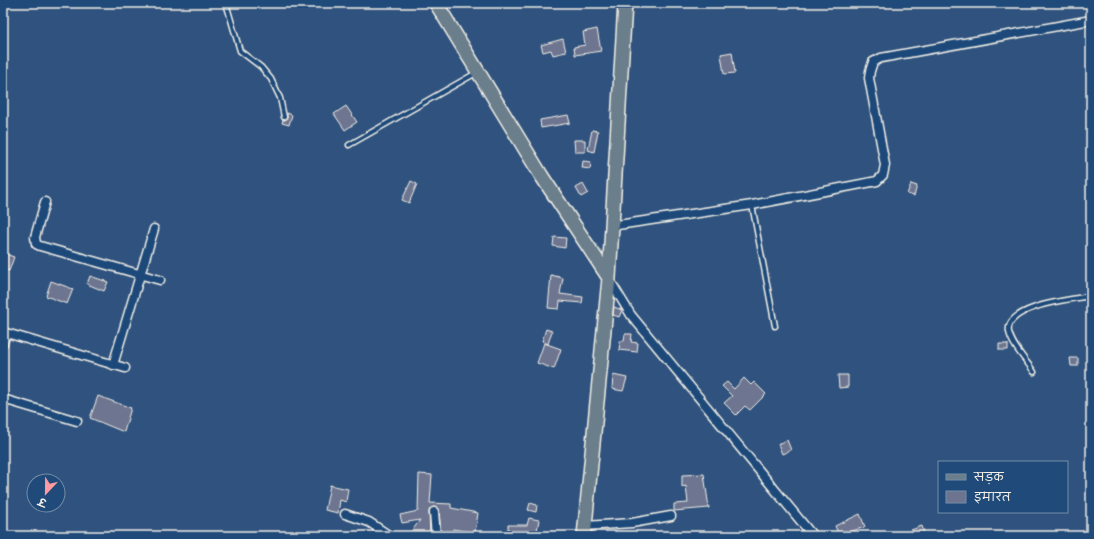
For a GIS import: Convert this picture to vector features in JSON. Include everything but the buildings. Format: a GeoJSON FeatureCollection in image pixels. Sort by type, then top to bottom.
{"type":"FeatureCollection","features":[{"type":"Feature","properties":{"kind":"main road"},"geometry":{"type":"LineString","coordinates":[[436,3],[541,174],[609,278]]}},
{"type":"Feature","properties":{"kind":"main road"},"geometry":{"type":"LineString","coordinates":[[584,531],[609,278],[625,3]]}},
{"type":"Feature","properties":{"kind":"street"},"geometry":{"type":"LineString","coordinates":[[611,226],[752,205],[871,184],[881,178],[885,165],[869,78],[871,66],[877,59],[1091,20]]}},
{"type":"Feature","properties":{"kind":"street"},"geometry":{"type":"LineString","coordinates":[[45,202],[35,237],[36,244],[160,280]]}},
{"type":"Feature","properties":{"kind":"street"},"geometry":{"type":"LineString","coordinates":[[113,365],[154,228]]}},
{"type":"Feature","properties":{"kind":"street"},"geometry":{"type":"LineString","coordinates":[[609,278],[631,315],[813,536]]}},
{"type":"Feature","properties":{"kind":"street"},"geometry":{"type":"LineString","coordinates":[[3,343],[5,332],[125,368]]}},
{"type":"Feature","properties":{"kind":"street"},"geometry":{"type":"LineString","coordinates":[[3,399],[77,421]]}},
{"type":"Feature","properties":{"kind":"street"},"geometry":{"type":"LineString","coordinates":[[434,512],[436,536]]}},
{"type":"Feature","properties":{"kind":"street"},"geometry":{"type":"LineString","coordinates":[[345,514],[369,522],[390,536]]}},
{"type":"Feature","properties":{"kind":"street"},"geometry":{"type":"LineString","coordinates":[[584,531],[671,516]]}},
{"type":"Feature","properties":{"kind":"lane"},"geometry":{"type":"LineString","coordinates":[[226,3],[240,51],[262,67],[271,79],[280,98],[284,117]]}},
{"type":"Feature","properties":{"kind":"lane"},"geometry":{"type":"LineString","coordinates":[[348,145],[478,72]]}},
{"type":"Feature","properties":{"kind":"lane"},"geometry":{"type":"LineString","coordinates":[[752,205],[775,326]]}},
{"type":"Feature","properties":{"kind":"lane"},"geometry":{"type":"LineString","coordinates":[[1034,372],[1009,333],[1011,321],[1017,315],[1028,309],[1091,296]]}}]}
